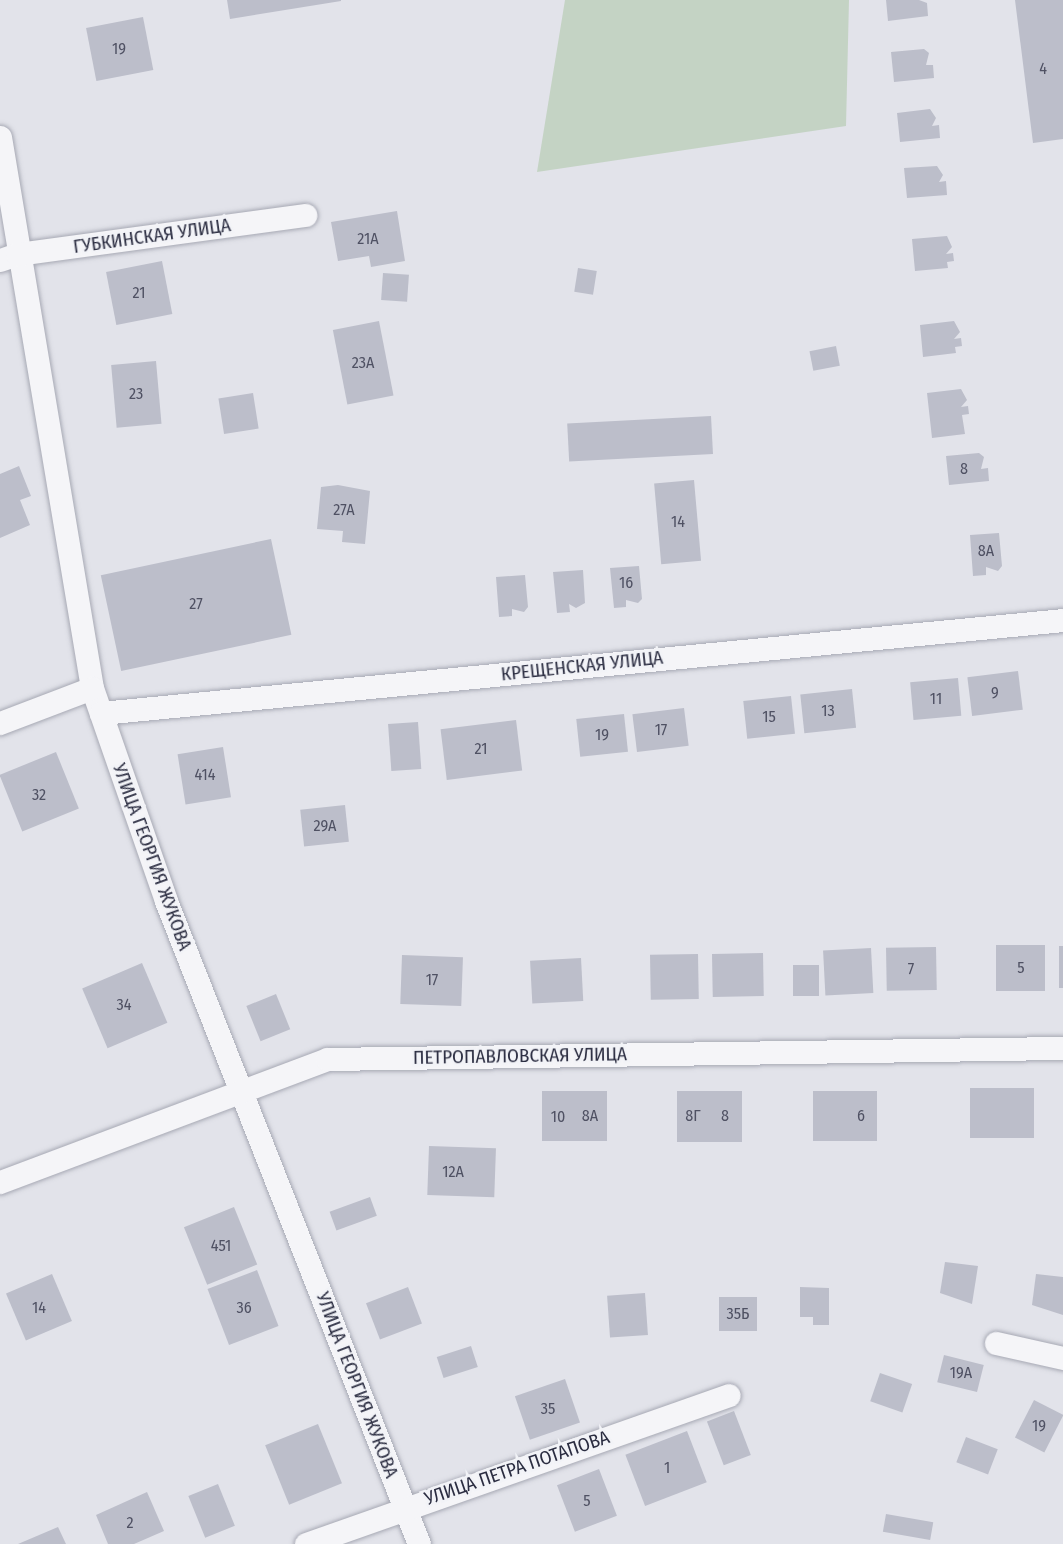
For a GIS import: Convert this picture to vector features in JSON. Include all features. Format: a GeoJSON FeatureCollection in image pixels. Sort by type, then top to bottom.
{"type":"FeatureCollection","features":[{"type":"Feature","properties":{"kind":"street","name":"УЛИЦА ГЕОРГИЯ ЖУКОВА"},"geometry":{"type":"LineString","coordinates":[[0,137],[9,257],[92,688],[166,901],[419,1544]]}},
{"type":"Feature","properties":{"kind":"street","name":"ГУБКИНСКАЯ УЛИЦА"},"geometry":{"type":"LineString","coordinates":[[9,257],[305,215]]}},
{"type":"Feature","properties":{"kind":"street","name":"КРЕЩЕНСКАЯ УЛИЦА"},"geometry":{"type":"LineString","coordinates":[[101,713],[1063,620]]}},
{"type":"Feature","properties":{"kind":"street"},"geometry":{"type":"LineString","coordinates":[[0,723],[92,688]]}},
{"type":"Feature","properties":{"kind":"street","name":"ПЕТРОПАВЛОВСКАЯ УЛИЦА"},"geometry":{"type":"LineString","coordinates":[[0,1182],[327,1059],[1063,1048]]}},
{"type":"Feature","properties":{"kind":"street"},"geometry":{"type":"LineString","coordinates":[[996,1343],[1063,1358]]}},
{"type":"Feature","properties":{"kind":"street","name":"УЛИЦА ПЕТРА ПОТАПОВА"},"geometry":{"type":"LineString","coordinates":[[306,1544],[404,1507],[729,1395]]}},
{"type":"Feature","properties":{"kind":"green space"},"geometry":{"type":"Polygon","coordinates":[[[565,0],[849,0],[846,126],[537,172],[565,0]]]}},
{"type":"Feature","properties":{"kind":"building"},"geometry":{"type":"Polygon","coordinates":[[[227,0],[341,0],[341,1],[230,19],[227,0]]]}},
{"type":"Feature","properties":{"kind":"building"},"geometry":{"type":"Polygon","coordinates":[[[886,0],[919,0],[927,3],[928,16],[888,21],[886,0]]]}},
{"type":"Feature","properties":{"kind":"building"},"geometry":{"type":"Polygon","coordinates":[[[1015,0],[1063,0],[1063,139],[1033,143],[1015,0]]]}},
{"type":"Feature","properties":{"kind":"building"},"geometry":{"type":"Polygon","coordinates":[[[143,17],[153,70],[96,81],[86,28],[143,17]]]}},
{"type":"Feature","properties":{"kind":"building"},"geometry":{"type":"Polygon","coordinates":[[[924,49],[929,53],[926,65],[933,65],[934,78],[894,82],[891,52],[924,49]]]}},
{"type":"Feature","properties":{"kind":"building"},"geometry":{"type":"Polygon","coordinates":[[[930,109],[936,118],[932,126],[939,125],[940,138],[900,142],[897,113],[930,109]]]}},
{"type":"Feature","properties":{"kind":"building"},"geometry":{"type":"Polygon","coordinates":[[[937,166],[943,175],[939,182],[946,181],[947,195],[907,198],[904,168],[937,166]]]}},
{"type":"Feature","properties":{"kind":"building"},"geometry":{"type":"Polygon","coordinates":[[[397,211],[405,261],[371,267],[369,256],[338,261],[331,222],[397,211]]]}},
{"type":"Feature","properties":{"kind":"building"},"geometry":{"type":"Polygon","coordinates":[[[947,236],[952,247],[946,254],[953,253],[954,261],[947,262],[948,268],[915,271],[912,239],[947,236]]]}},
{"type":"Feature","properties":{"kind":"building"},"geometry":{"type":"Polygon","coordinates":[[[162,261],[172,314],[116,325],[106,272],[162,261]]]}},
{"type":"Feature","properties":{"kind":"building"},"geometry":{"type":"Polygon","coordinates":[[[578,268],[597,271],[593,295],[574,292],[578,268]]]}},
{"type":"Feature","properties":{"kind":"building"},"geometry":{"type":"Polygon","coordinates":[[[383,273],[409,275],[407,302],[381,300],[383,273]]]}},
{"type":"Feature","properties":{"kind":"building"},"geometry":{"type":"Polygon","coordinates":[[[379,321],[394,396],[347,405],[333,330],[379,321]]]}},
{"type":"Feature","properties":{"kind":"building"},"geometry":{"type":"Polygon","coordinates":[[[954,321],[960,332],[954,339],[961,338],[962,346],[955,347],[956,353],[923,357],[920,325],[954,321]]]}},
{"type":"Feature","properties":{"kind":"building"},"geometry":{"type":"Polygon","coordinates":[[[836,346],[840,366],[813,371],[809,351],[836,346]]]}},
{"type":"Feature","properties":{"kind":"building"},"geometry":{"type":"Polygon","coordinates":[[[156,361],[161,424],[117,428],[111,365],[156,361]]]}},
{"type":"Feature","properties":{"kind":"building"},"geometry":{"type":"Polygon","coordinates":[[[961,389],[967,400],[961,407],[968,406],[969,414],[962,415],[965,434],[932,438],[927,393],[961,389]]]}},
{"type":"Feature","properties":{"kind":"building"},"geometry":{"type":"Polygon","coordinates":[[[253,393],[259,429],[224,434],[218,398],[253,393]]]}},
{"type":"Feature","properties":{"kind":"building"},"geometry":{"type":"Polygon","coordinates":[[[711,416],[713,454],[569,461],[567,424],[711,416]]]}},
{"type":"Feature","properties":{"kind":"building"},"geometry":{"type":"Polygon","coordinates":[[[979,453],[984,457],[981,469],[988,468],[989,481],[949,485],[946,456],[979,453]]]}},
{"type":"Feature","properties":{"kind":"building"},"geometry":{"type":"Polygon","coordinates":[[[19,466],[31,496],[20,500],[30,525],[0,538],[0,474],[19,466]]]}},
{"type":"Feature","properties":{"kind":"building"},"geometry":{"type":"Polygon","coordinates":[[[694,480],[701,561],[661,564],[654,483],[694,480]]]}},
{"type":"Feature","properties":{"kind":"building"},"geometry":{"type":"Polygon","coordinates":[[[338,485],[370,491],[365,544],[342,542],[343,531],[317,529],[321,487],[338,485]]]}},
{"type":"Feature","properties":{"kind":"building"},"geometry":{"type":"Polygon","coordinates":[[[999,533],[1002,566],[998,571],[986,567],[986,575],[973,576],[970,535],[999,533]]]}},
{"type":"Feature","properties":{"kind":"building"},"geometry":{"type":"Polygon","coordinates":[[[271,539],[291,635],[121,671],[101,575],[271,539]]]}},
{"type":"Feature","properties":{"kind":"building"},"geometry":{"type":"Polygon","coordinates":[[[639,566],[642,599],[638,603],[626,600],[626,607],[614,608],[610,568],[639,566]]]}},
{"type":"Feature","properties":{"kind":"building"},"geometry":{"type":"Polygon","coordinates":[[[583,570],[585,603],[576,608],[569,604],[570,612],[557,613],[553,572],[583,570]]]}},
{"type":"Feature","properties":{"kind":"building"},"geometry":{"type":"Polygon","coordinates":[[[525,575],[528,607],[524,612],[512,609],[512,616],[499,617],[496,577],[525,575]]]}},
{"type":"Feature","properties":{"kind":"building"},"geometry":{"type":"Polygon","coordinates":[[[1018,671],[1023,710],[972,716],[967,677],[1018,671]]]}},
{"type":"Feature","properties":{"kind":"building"},"geometry":{"type":"Polygon","coordinates":[[[958,678],[961,716],[913,720],[910,682],[958,678]]]}},
{"type":"Feature","properties":{"kind":"building"},"geometry":{"type":"Polygon","coordinates":[[[852,689],[856,728],[804,733],[800,694],[852,689]]]}},
{"type":"Feature","properties":{"kind":"building"},"geometry":{"type":"Polygon","coordinates":[[[791,696],[795,734],[747,739],[743,701],[791,696]]]}},
{"type":"Feature","properties":{"kind":"building"},"geometry":{"type":"Polygon","coordinates":[[[684,708],[689,746],[637,752],[632,714],[684,708]]]}},
{"type":"Feature","properties":{"kind":"building"},"geometry":{"type":"Polygon","coordinates":[[[624,714],[628,752],[580,757],[576,719],[624,714]]]}},
{"type":"Feature","properties":{"kind":"building"},"geometry":{"type":"Polygon","coordinates":[[[516,720],[522,771],[447,780],[441,729],[516,720]]]}},
{"type":"Feature","properties":{"kind":"building"},"geometry":{"type":"Polygon","coordinates":[[[418,722],[421,769],[391,771],[388,724],[418,722]]]}},
{"type":"Feature","properties":{"kind":"building"},"geometry":{"type":"Polygon","coordinates":[[[223,747],[231,797],[186,805],[178,754],[223,747]]]}},
{"type":"Feature","properties":{"kind":"building"},"geometry":{"type":"Polygon","coordinates":[[[56,752],[79,809],[22,831],[0,775],[56,752]]]}},
{"type":"Feature","properties":{"kind":"building"},"geometry":{"type":"Polygon","coordinates":[[[345,805],[349,842],[304,847],[300,810],[345,805]]]}},
{"type":"Feature","properties":{"kind":"building"},"geometry":{"type":"Polygon","coordinates":[[[996,945],[1045,945],[1045,991],[996,991],[996,945]]]}},
{"type":"Feature","properties":{"kind":"building"},"geometry":{"type":"Polygon","coordinates":[[[1059,946],[1063,946],[1063,988],[1059,988],[1059,946]]]}},
{"type":"Feature","properties":{"kind":"building"},"geometry":{"type":"Polygon","coordinates":[[[936,947],[937,990],[887,991],[886,948],[936,947]]]}},
{"type":"Feature","properties":{"kind":"building"},"geometry":{"type":"Polygon","coordinates":[[[871,948],[873,993],[825,995],[823,951],[871,948]]]}},
{"type":"Feature","properties":{"kind":"building"},"geometry":{"type":"Polygon","coordinates":[[[763,953],[764,996],[713,997],[712,954],[763,953]]]}},
{"type":"Feature","properties":{"kind":"building"},"geometry":{"type":"Polygon","coordinates":[[[698,954],[699,999],[651,1000],[650,955],[698,954]]]}},
{"type":"Feature","properties":{"kind":"building"},"geometry":{"type":"Polygon","coordinates":[[[402,955],[463,957],[461,1006],[400,1004],[402,955]]]}},
{"type":"Feature","properties":{"kind":"building"},"geometry":{"type":"Polygon","coordinates":[[[581,958],[583,1001],[532,1004],[530,961],[581,958]]]}},
{"type":"Feature","properties":{"kind":"building"},"geometry":{"type":"Polygon","coordinates":[[[142,963],[167,1023],[108,1048],[82,988],[142,963]]]}},
{"type":"Feature","properties":{"kind":"building"},"geometry":{"type":"Polygon","coordinates":[[[793,965],[819,965],[819,996],[793,996],[793,965]]]}},
{"type":"Feature","properties":{"kind":"building"},"geometry":{"type":"Polygon","coordinates":[[[276,994],[290,1029],[261,1041],[246,1006],[276,994]]]}},
{"type":"Feature","properties":{"kind":"building"},"geometry":{"type":"Polygon","coordinates":[[[970,1088],[1034,1088],[1034,1138],[970,1138],[970,1088]]]}},
{"type":"Feature","properties":{"kind":"building"},"geometry":{"type":"Polygon","coordinates":[[[542,1091],[607,1091],[607,1141],[542,1141],[542,1091]]]}},
{"type":"Feature","properties":{"kind":"building"},"geometry":{"type":"Polygon","coordinates":[[[677,1091],[742,1091],[742,1142],[677,1142],[677,1091]]]}},
{"type":"Feature","properties":{"kind":"building"},"geometry":{"type":"Polygon","coordinates":[[[813,1091],[877,1091],[877,1141],[813,1141],[813,1091]]]}},
{"type":"Feature","properties":{"kind":"building"},"geometry":{"type":"Polygon","coordinates":[[[429,1146],[496,1148],[494,1197],[427,1195],[429,1146]]]}},
{"type":"Feature","properties":{"kind":"building"},"geometry":{"type":"Polygon","coordinates":[[[370,1197],[377,1216],[336,1231],[330,1212],[370,1197]]]}},
{"type":"Feature","properties":{"kind":"building"},"geometry":{"type":"Polygon","coordinates":[[[234,1207],[257,1264],[207,1285],[184,1227],[234,1207]]]}},
{"type":"Feature","properties":{"kind":"building"},"geometry":{"type":"Polygon","coordinates":[[[945,1262],[978,1266],[972,1304],[940,1293],[945,1262]]]}},
{"type":"Feature","properties":{"kind":"building"},"geometry":{"type":"Polygon","coordinates":[[[257,1270],[279,1326],[229,1345],[208,1289],[257,1270]]]}},
{"type":"Feature","properties":{"kind":"building"},"geometry":{"type":"Polygon","coordinates":[[[52,1274],[72,1321],[26,1340],[6,1294],[52,1274]]]}},
{"type":"Feature","properties":{"kind":"building"},"geometry":{"type":"Polygon","coordinates":[[[1036,1274],[1063,1277],[1063,1315],[1032,1305],[1036,1274]]]}},
{"type":"Feature","properties":{"kind":"building"},"geometry":{"type":"Polygon","coordinates":[[[408,1287],[422,1323],[380,1340],[366,1303],[408,1287]]]}},
{"type":"Feature","properties":{"kind":"building"},"geometry":{"type":"Polygon","coordinates":[[[800,1287],[829,1288],[829,1325],[813,1325],[813,1317],[800,1317],[800,1287]]]}},
{"type":"Feature","properties":{"kind":"building"},"geometry":{"type":"Polygon","coordinates":[[[645,1293],[648,1335],[610,1338],[607,1296],[645,1293]]]}},
{"type":"Feature","properties":{"kind":"building"},"geometry":{"type":"Polygon","coordinates":[[[719,1297],[757,1297],[757,1331],[719,1331],[719,1297]]]}},
{"type":"Feature","properties":{"kind":"building"},"geometry":{"type":"Polygon","coordinates":[[[471,1346],[478,1367],[444,1378],[437,1357],[471,1346]]]}},
{"type":"Feature","properties":{"kind":"building"},"geometry":{"type":"Polygon","coordinates":[[[944,1355],[984,1365],[977,1392],[937,1382],[944,1355]]]}},
{"type":"Feature","properties":{"kind":"building"},"geometry":{"type":"Polygon","coordinates":[[[880,1373],[912,1384],[902,1412],[870,1401],[880,1373]]]}},
{"type":"Feature","properties":{"kind":"building"},"geometry":{"type":"Polygon","coordinates":[[[565,1379],[580,1422],[530,1440],[515,1396],[565,1379]]]}},
{"type":"Feature","properties":{"kind":"building"},"geometry":{"type":"Polygon","coordinates":[[[1034,1400],[1063,1415],[1044,1452],[1015,1437],[1034,1400]]]}},
{"type":"Feature","properties":{"kind":"building"},"geometry":{"type":"Polygon","coordinates":[[[734,1411],[751,1455],[724,1465],[707,1421],[734,1411]]]}},
{"type":"Feature","properties":{"kind":"building"},"geometry":{"type":"Polygon","coordinates":[[[318,1424],[342,1483],[289,1505],[265,1445],[318,1424]]]}},
{"type":"Feature","properties":{"kind":"building"},"geometry":{"type":"Polygon","coordinates":[[[687,1431],[707,1482],[645,1506],[625,1455],[687,1431]]]}},
{"type":"Feature","properties":{"kind":"building"},"geometry":{"type":"Polygon","coordinates":[[[966,1437],[998,1449],[988,1474],[956,1462],[966,1437]]]}},
{"type":"Feature","properties":{"kind":"building"},"geometry":{"type":"Polygon","coordinates":[[[599,1469],[617,1516],[575,1532],[557,1485],[599,1469]]]}},
{"type":"Feature","properties":{"kind":"building"},"geometry":{"type":"Polygon","coordinates":[[[218,1484],[235,1526],[205,1538],[188,1496],[218,1484]]]}},
{"type":"Feature","properties":{"kind":"building"},"geometry":{"type":"Polygon","coordinates":[[[147,1492],[164,1531],[134,1544],[108,1544],[96,1515],[147,1492]]]}},
{"type":"Feature","properties":{"kind":"building"},"geometry":{"type":"Polygon","coordinates":[[[886,1514],[933,1522],[930,1540],[883,1532],[886,1514]]]}},
{"type":"Feature","properties":{"kind":"building"},"geometry":{"type":"Polygon","coordinates":[[[58,1527],[66,1544],[18,1544],[58,1527]]]}}]}
